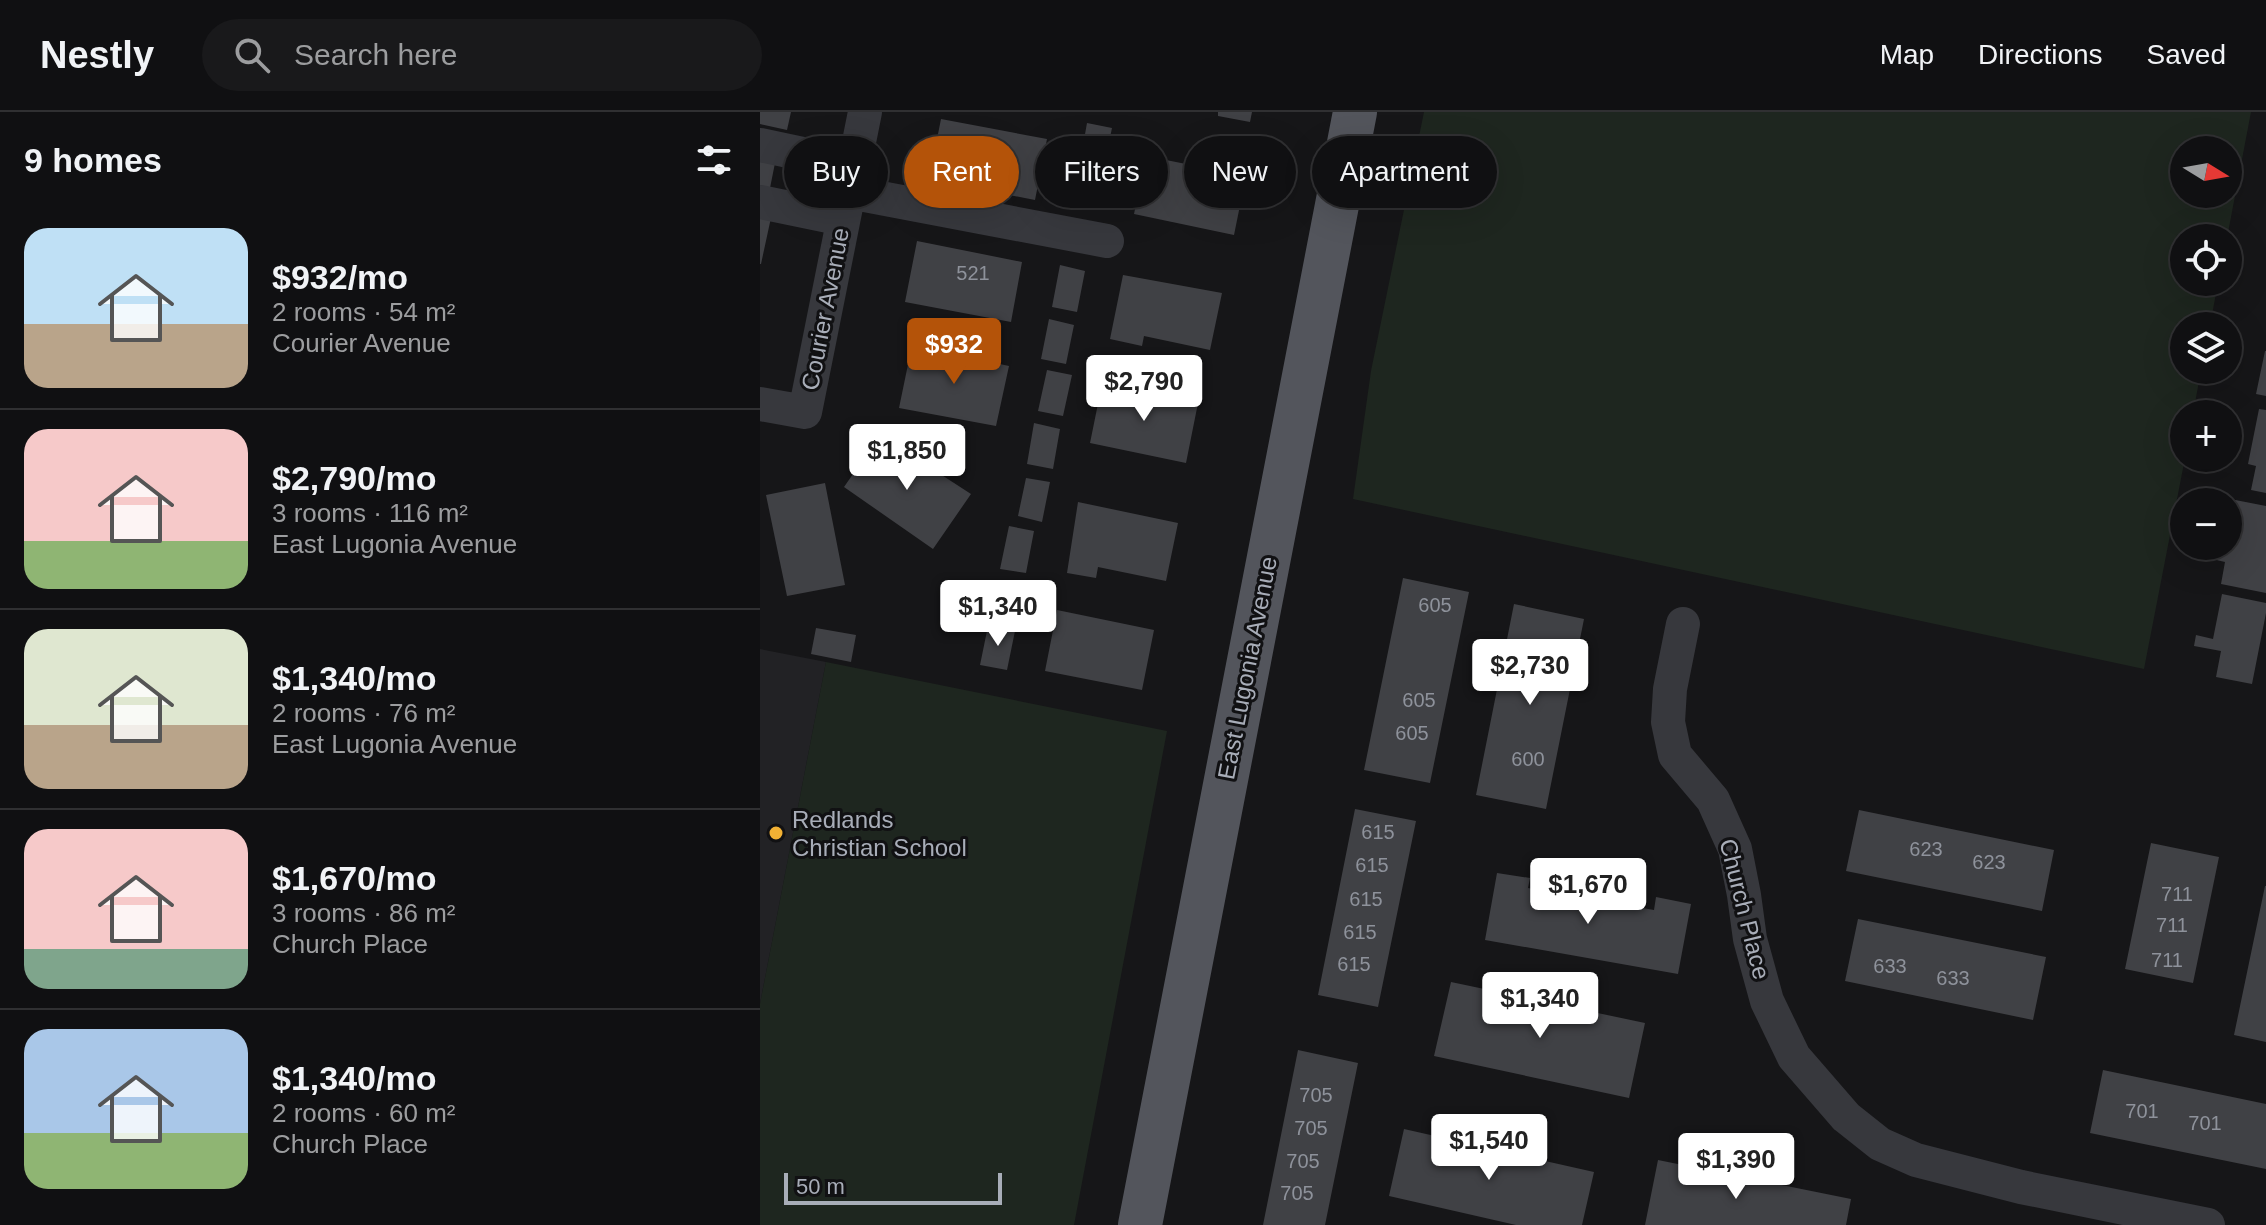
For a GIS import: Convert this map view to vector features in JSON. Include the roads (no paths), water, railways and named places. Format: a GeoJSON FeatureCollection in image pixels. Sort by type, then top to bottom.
{"type":"FeatureCollection","features":[{"type":"Feature","properties":{"kind":"main road","name":"East Lugonia Avenue"},"geometry":{"type":"LineString","coordinates":[[1140,1225],[1355,112]]}},
{"type":"Feature","properties":{"kind":"street","name":"Courier Avenue"},"geometry":{"type":"LineString","coordinates":[[860,136],[865,112]]}},
{"type":"Feature","properties":{"kind":"street"},"geometry":{"type":"LineString","coordinates":[[760,145],[784,158]]}},
{"type":"Feature","properties":{"kind":"street"},"geometry":{"type":"LineString","coordinates":[[760,202],[784,199]]}},
{"type":"Feature","properties":{"kind":"street"},"geometry":{"type":"LineString","coordinates":[[888,200],[1107,241]]}},
{"type":"Feature","properties":{"kind":"street","name":"Courier Avenue"},"geometry":{"type":"LineString","coordinates":[[760,404],[805,412],[845,208]]}},
{"type":"Feature","properties":{"kind":"street","name":"Church Place"},"geometry":{"type":"LineString","coordinates":[[1683,624],[1670,689],[1668,722],[1675,755],[1713,800],[1735,849],[1750,939],[1767,1001],[1794,1057],[1846,1117],[1880,1144],[1916,1160],[2135,1218],[2208,1225]]}},
{"type":"Feature","properties":{"kind":"place","name":"Redlands Christian School"},"geometry":{"type":"Point","coordinates":[776,833]}}]}
